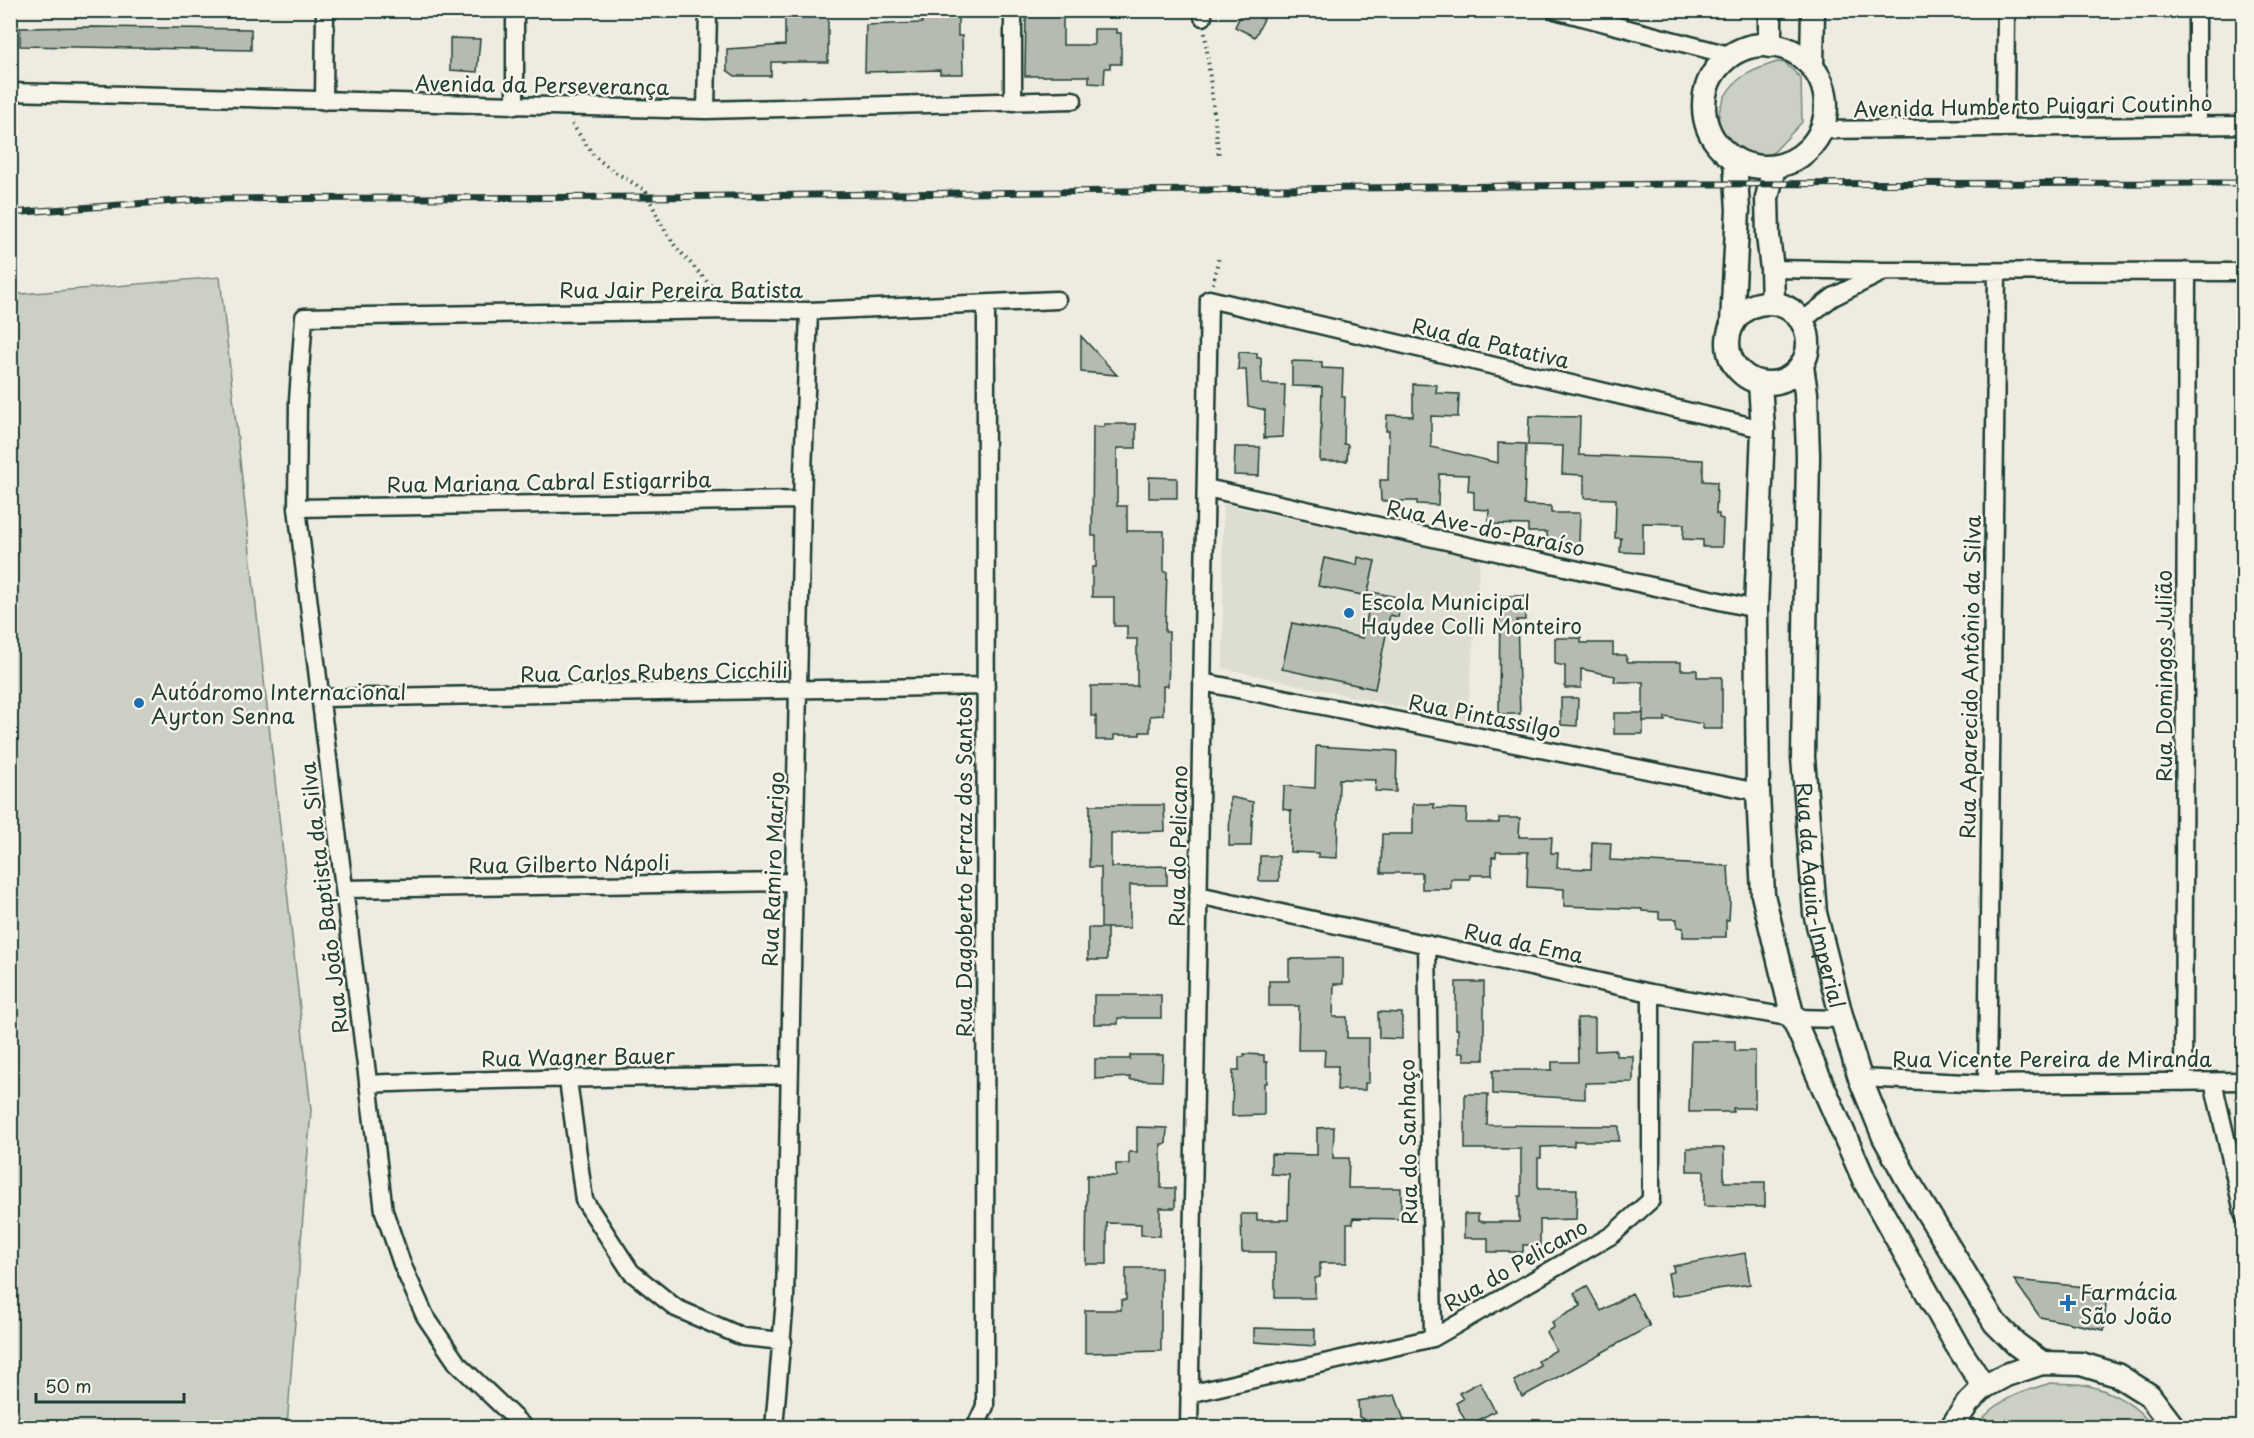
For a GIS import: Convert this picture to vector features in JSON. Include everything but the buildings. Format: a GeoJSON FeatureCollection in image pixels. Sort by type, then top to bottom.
{"type":"FeatureCollection","features":[{"type":"Feature","properties":{"kind":"street"},"geometry":{"type":"LineString","coordinates":[[324,101],[325,10]]}},
{"type":"Feature","properties":{"kind":"street"},"geometry":{"type":"LineString","coordinates":[[515,10],[515,106]]}},
{"type":"Feature","properties":{"kind":"street"},"geometry":{"type":"LineString","coordinates":[[706,110],[708,10]]}},
{"type":"Feature","properties":{"kind":"street"},"geometry":{"type":"LineString","coordinates":[[1013,10],[1013,102]]}},
{"type":"Feature","properties":{"kind":"street"},"geometry":{"type":"LineString","coordinates":[[1556,10],[1729,56]]}},
{"type":"Feature","properties":{"kind":"street"},"geometry":{"type":"LineString","coordinates":[[1770,10],[1770,46]]}},
{"type":"Feature","properties":{"kind":"street"},"geometry":{"type":"LineString","coordinates":[[1812,66],[1813,10]]}},
{"type":"Feature","properties":{"kind":"street"},"geometry":{"type":"LineString","coordinates":[[2005,127],[2006,10]]}},
{"type":"Feature","properties":{"kind":"street"},"geometry":{"type":"LineString","coordinates":[[2197,10],[2197,126]]}},
{"type":"Feature","properties":{"kind":"street"},"geometry":{"type":"LineString","coordinates":[[1770,46],[1789,49],[1802,56],[1812,66],[1822,81],[1827,99],[1826,117],[1822,130],[1809,150],[1794,161],[1773,167],[1755,167],[1735,159],[1719,147],[1708,129],[1703,109],[1706,88],[1714,70],[1729,56],[1743,48],[1770,46]]}},
{"type":"Feature","properties":{"kind":"street","name":"Avenida da Perseverança"},"geometry":{"type":"LineString","coordinates":[[10,92],[706,110],[1073,100]]}},
{"type":"Feature","properties":{"kind":"street","name":"Avenida Humberto Puigari Coutinho"},"geometry":{"type":"LineString","coordinates":[[1822,130],[2244,125]]}},
{"type":"Feature","properties":{"kind":"street"},"geometry":{"type":"LineString","coordinates":[[1732,323],[1749,307],[1761,303],[1773,303],[1789,309],[1802,321],[1807,332],[1809,343],[1802,366],[1784,381],[1760,383],[1748,379],[1738,371],[1727,348],[1732,323],[1738,210],[1735,159]]}},
{"type":"Feature","properties":{"kind":"street"},"geometry":{"type":"LineString","coordinates":[[1773,167],[1767,198],[1773,303]]}},
{"type":"Feature","properties":{"kind":"street"},"geometry":{"type":"LineString","coordinates":[[1772,269],[2244,272]]}},
{"type":"Feature","properties":{"kind":"street"},"geometry":{"type":"LineString","coordinates":[[1802,321],[1833,297],[1884,271]]}},
{"type":"Feature","properties":{"kind":"street","name":"Rua Domingos Julião"},"geometry":{"type":"LineString","coordinates":[[2183,1082],[2187,271]]}},
{"type":"Feature","properties":{"kind":"street","name":"Rua Aparecido Antônio da Silva"},"geometry":{"type":"LineString","coordinates":[[1987,1084],[1997,272]]}},
{"type":"Feature","properties":{"kind":"street","name":"Rua da Patativa"},"geometry":{"type":"LineString","coordinates":[[1209,299],[1763,429]]}},
{"type":"Feature","properties":{"kind":"street","name":"Rua do Pelicano"},"geometry":{"type":"LineString","coordinates":[[1189,1428],[1209,299]]}},
{"type":"Feature","properties":{"kind":"street","name":"Rua Jair Pereira Batista"},"geometry":{"type":"LineString","coordinates":[[304,317],[732,310],[809,311],[1057,300]]}},
{"type":"Feature","properties":{"kind":"street","name":"Rua Dagoberto Ferraz dos Santos"},"geometry":{"type":"LineString","coordinates":[[975,1428],[985,1406],[986,304]]}},
{"type":"Feature","properties":{"kind":"street","name":"Rua Ramiro Marigo"},"geometry":{"type":"LineString","coordinates":[[774,1428],[783,1341],[788,1075],[800,691],[802,500],[809,311]]}},
{"type":"Feature","properties":{"kind":"street","name":"Rua João Baptista da Silva"},"geometry":{"type":"LineString","coordinates":[[304,317],[298,400],[297,508],[384,1211],[402,1264],[425,1316],[457,1363],[525,1428]]}},
{"type":"Feature","properties":{"kind":"street","name":"Rua da Águia-Imperial"},"geometry":{"type":"LineString","coordinates":[[1802,366],[1806,393],[1808,456],[1803,767],[1815,913],[1842,1019],[1860,1078],[1884,1137],[1995,1323],[2016,1344],[2042,1363]]}},
{"type":"Feature","properties":{"kind":"street"},"geometry":{"type":"LineString","coordinates":[[1760,383],[1763,429],[1756,609],[1758,792],[1762,895],[1793,1018],[1865,1182],[1956,1344],[1984,1387]]}},
{"type":"Feature","properties":{"kind":"street","name":"Rua Ave-do-Paraíso"},"geometry":{"type":"LineString","coordinates":[[1206,488],[1756,609]]}},
{"type":"Feature","properties":{"kind":"street","name":"Rua Mariana Cabral Estigarriba"},"geometry":{"type":"LineString","coordinates":[[297,508],[802,500]]}},
{"type":"Feature","properties":{"kind":"street","name":"Rua Pintassilgo"},"geometry":{"type":"LineString","coordinates":[[1202,682],[1758,792]]}},
{"type":"Feature","properties":{"kind":"street","name":"Rua Carlos Rubens Cicchili"},"geometry":{"type":"LineString","coordinates":[[322,698],[986,686]]}},
{"type":"Feature","properties":{"kind":"street","name":"Rua Gilberto Nápoli"},"geometry":{"type":"LineString","coordinates":[[344,889],[795,882]]}},
{"type":"Feature","properties":{"kind":"street","name":"Rua da Ema"},"geometry":{"type":"LineString","coordinates":[[1198,895],[1651,993],[1793,1018],[1842,1019]]}},
{"type":"Feature","properties":{"kind":"street","name":"Rua do Sanhaço"},"geometry":{"type":"LineString","coordinates":[[1427,944],[1432,1338]]}},
{"type":"Feature","properties":{"kind":"street","name":"Rua do Pelicano"},"geometry":{"type":"LineString","coordinates":[[1189,1394],[1432,1338],[1612,1234],[1651,1200],[1651,993]]}},
{"type":"Feature","properties":{"kind":"street","name":"Rua Wagner Bauer"},"geometry":{"type":"LineString","coordinates":[[368,1084],[463,1080],[788,1075]]}},
{"type":"Feature","properties":{"kind":"street","name":"Rua Vicente Pereira de Miranda"},"geometry":{"type":"LineString","coordinates":[[1860,1078],[1987,1084],[2244,1081]]}},
{"type":"Feature","properties":{"kind":"street"},"geometry":{"type":"LineString","coordinates":[[568,1080],[584,1200],[631,1272],[676,1308],[743,1337],[783,1341]]}},
{"type":"Feature","properties":{"kind":"street"},"geometry":{"type":"LineString","coordinates":[[2213,1082],[2244,1216]]}},
{"type":"Feature","properties":{"kind":"street"},"geometry":{"type":"LineString","coordinates":[[1951,1428],[1968,1403],[1984,1387],[2006,1375],[2042,1363],[2081,1364],[2117,1375],[2149,1395],[2174,1428]]}},
{"type":"Feature","properties":{"kind":"path"},"geometry":{"type":"LineString","coordinates":[[1203,14],[1220,158]]}},
{"type":"Feature","properties":{"kind":"path"},"geometry":{"type":"LineString","coordinates":[[564,107],[568,119],[594,156],[646,191],[660,222],[675,246],[730,304],[732,310]]}},
{"type":"Feature","properties":{"kind":"path"},"geometry":{"type":"LineString","coordinates":[[1209,299],[1219,256]]}},
{"type":"Feature","properties":{"kind":"shaded area"},"geometry":{"type":"Polygon","coordinates":[[[1777,62],[1785,63],[1801,78],[1802,122],[1775,151],[1760,160],[1740,152],[1727,143],[1720,131],[1719,113],[1725,97],[1735,83],[1750,72],[1777,62]]]}},
{"type":"Feature","properties":{"kind":"shaded area","name":"Autódromo Internacional Ayrton Senna"},"geometry":{"type":"Polygon","coordinates":[[[220,277],[311,1110],[287,1427],[11,1427],[11,295],[220,277]]]}},
{"type":"Feature","properties":{"kind":"shaded area","name":"Escola Municipal Haydee Colli Monteiro"},"geometry":{"type":"Polygon","coordinates":[[[1223,504],[1480,558],[1467,722],[1223,668],[1223,504]]]}},
{"type":"Feature","properties":{"kind":"shaded area"},"geometry":{"type":"Polygon","coordinates":[[[2051,1383],[2098,1388],[2125,1401],[2152,1427],[1976,1427],[2000,1403],[2019,1393],[2051,1383]]]}},
{"type":"Feature","properties":{"kind":"railway"},"geometry":{"type":"LineString","coordinates":[[10,213],[204,199],[650,197],[1678,184],[2244,183]]}},
{"type":"Feature","properties":{"kind":"place","name":"Escola Municipal Haydee Colli Monteiro"},"geometry":{"type":"Point","coordinates":[1349,613]}},
{"type":"Feature","properties":{"kind":"place","name":"Autódromo Internacional Ayrton Senna"},"geometry":{"type":"Point","coordinates":[139,703]}},
{"type":"Feature","properties":{"kind":"place","name":"Farmácia São João"},"geometry":{"type":"Point","coordinates":[2068,1303]}}]}
